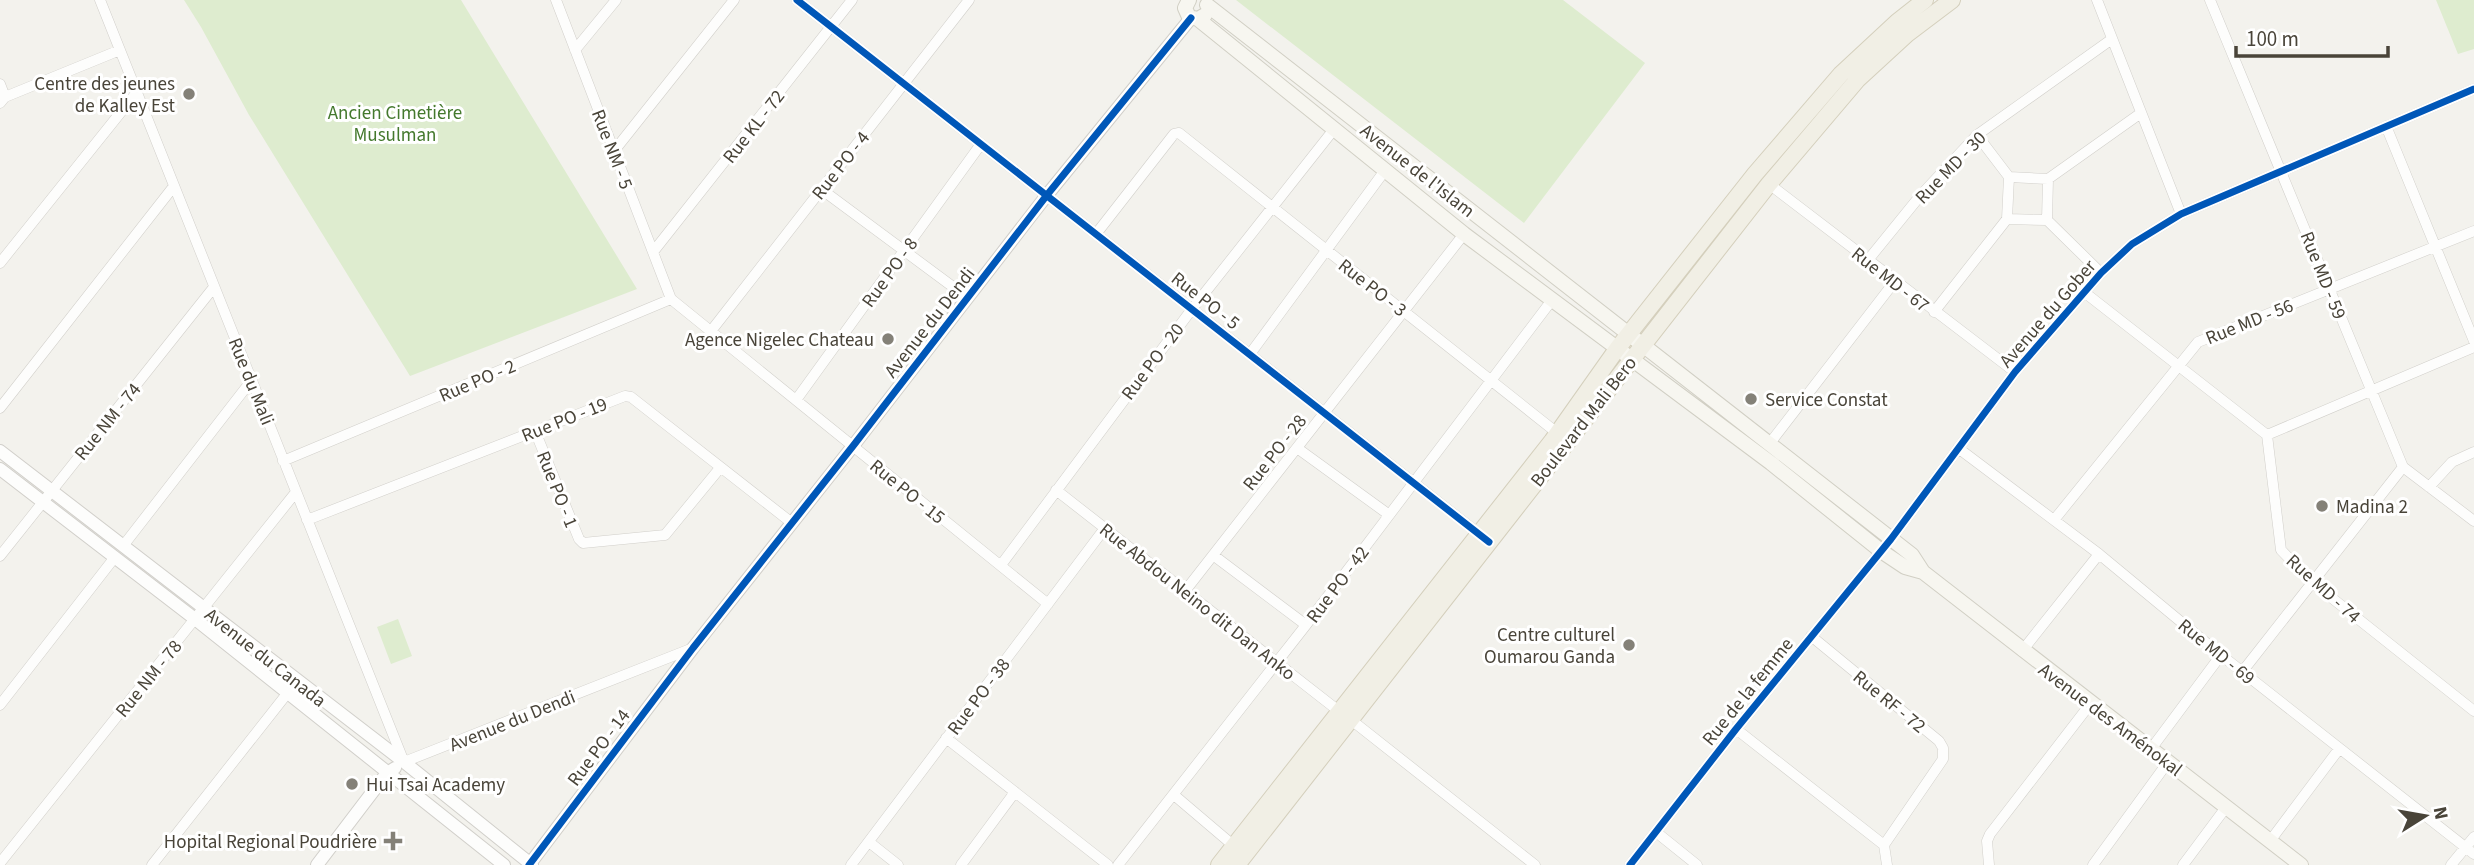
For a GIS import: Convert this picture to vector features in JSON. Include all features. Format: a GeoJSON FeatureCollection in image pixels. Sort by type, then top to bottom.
{"type":"FeatureCollection","features":[{"type":"Feature","properties":{"kind":"main road","name":"Avenue de l'Islam"},"geometry":{"type":"LineString","coordinates":[[1171,0],[1191,12],[1244,58],[1335,128],[1464,234],[1617,349]]}},
{"type":"Feature","properties":{"kind":"main road","name":"Boulevard Mali Bero"},"geometry":{"type":"LineString","coordinates":[[1563,437],[1617,349],[1784,141],[1840,74],[1925,0]]}},
{"type":"Feature","properties":{"kind":"main road","name":"Boulevard Mali Bero"},"geometry":{"type":"LineString","coordinates":[[1237,865],[1345,716],[1484,538],[1563,437],[1632,359],[1769,184],[1858,79],[1907,34],[1952,0]]}},
{"type":"Feature","properties":{"kind":"main road","name":"Avenue de l'Islam"},"geometry":{"type":"LineString","coordinates":[[1205,3],[1629,334]]}},
{"type":"Feature","properties":{"kind":"main road"},"geometry":{"type":"LineString","coordinates":[[1191,12],[1205,15],[1205,3]]}},
{"type":"Feature","properties":{"kind":"main road"},"geometry":{"type":"LineString","coordinates":[[1784,141],[1796,152]]}},
{"type":"Feature","properties":{"kind":"main road","name":"Avenue des Aménokal"},"geometry":{"type":"LineString","coordinates":[[1629,334],[1740,420],[1881,551],[1905,567],[1923,572]]}},
{"type":"Feature","properties":{"kind":"main road","name":"Avenue des Aménokal"},"geometry":{"type":"LineString","coordinates":[[1617,349],[1730,432],[1774,452],[1891,538],[1912,555],[1923,572],[2270,841],[2294,863]]}},
{"type":"Feature","properties":{"kind":"main road"},"geometry":{"type":"LineString","coordinates":[[1730,432],[1740,420]]}},
{"type":"Feature","properties":{"kind":"main road","name":"Boulevard Mali Bero"},"geometry":{"type":"LineString","coordinates":[[1219,865],[1345,716]]}},
{"type":"Feature","properties":{"kind":"street","name":"Rue du Mali"},"geometry":{"type":"LineString","coordinates":[[100,0],[404,762]]}},
{"type":"Feature","properties":{"kind":"street","name":"Rue NM - 5"},"geometry":{"type":"LineString","coordinates":[[556,0],[671,299]]}},
{"type":"Feature","properties":{"kind":"street"},"geometry":{"type":"LineString","coordinates":[[575,50],[616,0]]}},
{"type":"Feature","properties":{"kind":"street"},"geometry":{"type":"LineString","coordinates":[[614,151],[734,0]]}},
{"type":"Feature","properties":{"kind":"street","name":"Rue PO - 5"},"geometry":{"type":"LineString","coordinates":[[797,0],[1484,538]]}},
{"type":"Feature","properties":{"kind":"street","name":"Rue KL - 72"},"geometry":{"type":"LineString","coordinates":[[653,252],[852,0]]}},
{"type":"Feature","properties":{"kind":"street","name":"Rue PO - 4"},"geometry":{"type":"LineString","coordinates":[[711,331],[969,0]]}},
{"type":"Feature","properties":{"kind":"street"},"geometry":{"type":"LineString","coordinates":[[2096,0],[2181,214]]}},
{"type":"Feature","properties":{"kind":"street","name":"Rue MD - 59"},"geometry":{"type":"LineString","coordinates":[[2210,0],[2403,467],[2474,521]]}},
{"type":"Feature","properties":{"kind":"street","name":"Avenue du Dendi"},"geometry":{"type":"LineString","coordinates":[[404,762],[693,648],[1191,12]]}},
{"type":"Feature","properties":{"kind":"street","name":"Rue MD - 30"},"geometry":{"type":"LineString","coordinates":[[1868,260],[1920,197],[1977,135],[2112,39]]}},
{"type":"Feature","properties":{"kind":"street"},"geometry":{"type":"LineString","coordinates":[[0,84],[2,100],[120,50]]}},
{"type":"Feature","properties":{"kind":"street","name":"Avenue du Gober"},"geometry":{"type":"LineString","coordinates":[[1891,538],[2015,372],[2084,292],[2132,244],[2181,214],[2474,89]]}},
{"type":"Feature","properties":{"kind":"street"},"geometry":{"type":"LineString","coordinates":[[0,263],[136,92]]}},
{"type":"Feature","properties":{"kind":"street"},"geometry":{"type":"LineString","coordinates":[[2008,177],[2048,179],[2141,113]]}},
{"type":"Feature","properties":{"kind":"street"},"geometry":{"type":"LineString","coordinates":[[2386,126],[2474,341]]}},
{"type":"Feature","properties":{"kind":"street","name":"Rue PO - 20"},"geometry":{"type":"LineString","coordinates":[[1001,565],[1192,309],[1335,128]]}},
{"type":"Feature","properties":{"kind":"street","name":"Rue PO - 3"},"geometry":{"type":"LineString","coordinates":[[1096,234],[1174,134],[1179,133],[1563,437]]}},
{"type":"Feature","properties":{"kind":"street"},"geometry":{"type":"LineString","coordinates":[[1934,312],[2007,219],[2008,177],[1977,135]]}},
{"type":"Feature","properties":{"kind":"street","name":"Rue PO - 8"},"geometry":{"type":"LineString","coordinates":[[796,400],[981,144]]}},
{"type":"Feature","properties":{"kind":"street"},"geometry":{"type":"LineString","coordinates":[[1250,354],[1386,169]]}},
{"type":"Feature","properties":{"kind":"street"},"geometry":{"type":"LineString","coordinates":[[2047,220],[2048,179]]}},
{"type":"Feature","properties":{"kind":"street","name":"Rue MD - 67"},"geometry":{"type":"LineString","coordinates":[[1769,184],[2015,372]]}},
{"type":"Feature","properties":{"kind":"street"},"geometry":{"type":"LineString","coordinates":[[0,408],[174,186]]}},
{"type":"Feature","properties":{"kind":"street"},"geometry":{"type":"LineString","coordinates":[[821,189],[968,298]]}},
{"type":"Feature","properties":{"kind":"street"},"geometry":{"type":"LineString","coordinates":[[2007,219],[2047,220],[2101,274]]}},
{"type":"Feature","properties":{"kind":"street","name":"Rue MD - 56"},"geometry":{"type":"LineString","coordinates":[[2054,520],[2198,342],[2474,231]]}},
{"type":"Feature","properties":{"kind":"street","name":"Rue PO - 28"},"geometry":{"type":"LineString","coordinates":[[1185,591],[1464,234]]}},
{"type":"Feature","properties":{"kind":"street"},"geometry":{"type":"LineString","coordinates":[[1774,452],[1895,281]]}},
{"type":"Feature","properties":{"kind":"street","name":"Rue NM - 74"},"geometry":{"type":"LineString","coordinates":[[0,556],[214,287]]}},
{"type":"Feature","properties":{"kind":"street"},"geometry":{"type":"LineString","coordinates":[[2084,292],[2267,435],[2474,347]]}},
{"type":"Feature","properties":{"kind":"street","name":"Rue PO - 15"},"geometry":{"type":"LineString","coordinates":[[671,299],[1048,604]]}},
{"type":"Feature","properties":{"kind":"street","name":"Rue PO - 2"},"geometry":{"type":"LineString","coordinates":[[284,461],[671,299]]}},
{"type":"Feature","properties":{"kind":"street","name":"Rue PO - 42"},"geometry":{"type":"LineString","coordinates":[[1118,865],[1306,625],[1552,300]]}},
{"type":"Feature","properties":{"kind":"street"},"geometry":{"type":"LineString","coordinates":[[123,546],[251,381]]}},
{"type":"Feature","properties":{"kind":"street","name":"Rue PO - 19"},"geometry":{"type":"LineString","coordinates":[[307,520],[621,397],[631,397],[792,523]]}},
{"type":"Feature","properties":{"kind":"street","name":"Rue PO - 1"},"geometry":{"type":"LineString","coordinates":[[535,431],[579,539],[583,543],[665,535],[720,468]]}},
{"type":"Feature","properties":{"kind":"street","name":"Rue MD - 74"},"geometry":{"type":"LineString","coordinates":[[2267,435],[2281,550],[2312,583],[2474,711]]}},
{"type":"Feature","properties":{"kind":"street"},"geometry":{"type":"LineString","coordinates":[[1297,448],[1388,514]]}},
{"type":"Feature","properties":{"kind":"street","name":"Rue MD - 69"},"geometry":{"type":"LineString","coordinates":[[1958,448],[2099,554],[2242,672],[2470,851]]}},
{"type":"Feature","properties":{"kind":"street","name":"Avenue du Canada"},"geometry":{"type":"LineString","coordinates":[[0,451],[404,762],[530,865]]}},
{"type":"Feature","properties":{"kind":"street"},"geometry":{"type":"LineString","coordinates":[[2429,487],[2452,461],[2474,453]]}},
{"type":"Feature","properties":{"kind":"street"},"geometry":{"type":"LineString","coordinates":[[2242,672],[2403,467]]}},
{"type":"Feature","properties":{"kind":"street","name":"Avenue du Canada"},"geometry":{"type":"LineString","coordinates":[[0,469],[195,619],[504,865]]}},
{"type":"Feature","properties":{"kind":"street","name":"Rue Abdou Neino dit Dan Anko"},"geometry":{"type":"LineString","coordinates":[[1056,490],[1535,865]]}},
{"type":"Feature","properties":{"kind":"street","name":"Rue NM - 78"},"geometry":{"type":"LineString","coordinates":[[0,863],[296,492]]}},
{"type":"Feature","properties":{"kind":"street","name":"Rue PO - 38"},"geometry":{"type":"LineString","coordinates":[[851,865],[1105,528]]}},
{"type":"Feature","properties":{"kind":"street","name":"Rue de la femme"},"geometry":{"type":"LineString","coordinates":[[1630,865],[1891,538]]}},
{"type":"Feature","properties":{"kind":"street"},"geometry":{"type":"LineString","coordinates":[[2022,651],[2099,554]]}},
{"type":"Feature","properties":{"kind":"street"},"geometry":{"type":"LineString","coordinates":[[1213,555],[1306,625]]}},
{"type":"Feature","properties":{"kind":"street"},"geometry":{"type":"LineString","coordinates":[[0,705],[115,557]]}},
{"type":"Feature","properties":{"kind":"street","name":"Rue RF - 72"},"geometry":{"type":"LineString","coordinates":[[1811,636],[1939,741],[1943,748],[1943,759],[1884,845]]}},
{"type":"Feature","properties":{"kind":"street","name":"Rue PO - 14"},"geometry":{"type":"LineString","coordinates":[[530,865],[693,648]]}},
{"type":"Feature","properties":{"kind":"street"},"geometry":{"type":"LineString","coordinates":[[2151,749],[2221,655]]}},
{"type":"Feature","properties":{"kind":"street"},"geometry":{"type":"LineString","coordinates":[[152,865],[297,681]]}},
{"type":"Feature","properties":{"kind":"street"},"geometry":{"type":"LineString","coordinates":[[1989,865],[1987,841],[1990,834],[2091,703]]}},
{"type":"Feature","properties":{"kind":"street"},"geometry":{"type":"LineString","coordinates":[[1736,729],[1884,845],[1887,865]]}},
{"type":"Feature","properties":{"kind":"street"},"geometry":{"type":"LineString","coordinates":[[946,738],[1108,865]]}},
{"type":"Feature","properties":{"kind":"street"},"geometry":{"type":"LineString","coordinates":[[2270,841],[2339,749]]}},
{"type":"Feature","properties":{"kind":"street"},"geometry":{"type":"LineString","coordinates":[[317,865],[387,773],[404,762]]}},
{"type":"Feature","properties":{"kind":"street"},"geometry":{"type":"LineString","coordinates":[[2093,865],[2168,762]]}},
{"type":"Feature","properties":{"kind":"street"},"geometry":{"type":"LineString","coordinates":[[961,865],[1015,792]]}},
{"type":"Feature","properties":{"kind":"street"},"geometry":{"type":"LineString","coordinates":[[1174,795],[1234,846]]}},
{"type":"Feature","properties":{"kind":"street"},"geometry":{"type":"LineString","coordinates":[[2183,865],[2224,810]]}},
{"type":"Feature","properties":{"kind":"street"},"geometry":{"type":"LineString","coordinates":[[1656,832],[1697,865]]}},
{"type":"Feature","properties":{"kind":"street"},"geometry":{"type":"LineString","coordinates":[[2451,865],[2470,851],[2474,837]]}},
{"type":"Feature","properties":{"kind":"street"},"geometry":{"type":"LineString","coordinates":[[869,842],[898,865]]}},
{"type":"Feature","properties":{"kind":"green space","name":"Ancien Cimetière Musulman"},"geometry":{"type":"Polygon","coordinates":[[[184,0],[461,0],[637,289],[410,376],[249,115],[184,0]]]}},
{"type":"Feature","properties":{"kind":"green space"},"geometry":{"type":"Polygon","coordinates":[[[1236,0],[1563,0],[1645,63],[1524,223],[1236,0]]]}},
{"type":"Feature","properties":{"kind":"green space"},"geometry":{"type":"Polygon","coordinates":[[[2436,0],[2474,0],[2474,49],[2458,54],[2436,0]]]}},
{"type":"Feature","properties":{"kind":"green space"},"geometry":{"type":"Polygon","coordinates":[[[398,619],[412,656],[391,664],[377,627],[398,619]]]}},
{"type":"Feature","properties":{"kind":"cycle path"},"geometry":{"type":"LineString","coordinates":[[797,0],[1489,542]]}},
{"type":"Feature","properties":{"kind":"cycle path"},"geometry":{"type":"LineString","coordinates":[[529,865],[693,648],[1047,195],[1191,18]]}},
{"type":"Feature","properties":{"kind":"cycle path"},"geometry":{"type":"LineString","coordinates":[[1630,865],[1736,729],[1891,539],[2015,372],[2101,273],[2132,244],[2181,214],[2474,89]]}},
{"type":"Feature","properties":{"kind":"place","name":"Centre des jeunes de Kalley Est"},"geometry":{"type":"Point","coordinates":[189,94]}},
{"type":"Feature","properties":{"kind":"place","name":"Agence Nigelec Chateau"},"geometry":{"type":"Point","coordinates":[888,339]}},
{"type":"Feature","properties":{"kind":"place","name":"Service Constat"},"geometry":{"type":"Point","coordinates":[1751,399]}},
{"type":"Feature","properties":{"kind":"place","name":"Madina 2"},"geometry":{"type":"Point","coordinates":[2322,506]}},
{"type":"Feature","properties":{"kind":"place","name":"Centre culturel Oumarou Ganda"},"geometry":{"type":"Point","coordinates":[1629,645]}},
{"type":"Feature","properties":{"kind":"place","name":"Hui Tsai Academy"},"geometry":{"type":"Point","coordinates":[352,784]}},
{"type":"Feature","properties":{"kind":"place","name":"Hopital Regional Poudrière"},"geometry":{"type":"Point","coordinates":[393,841]}}]}
